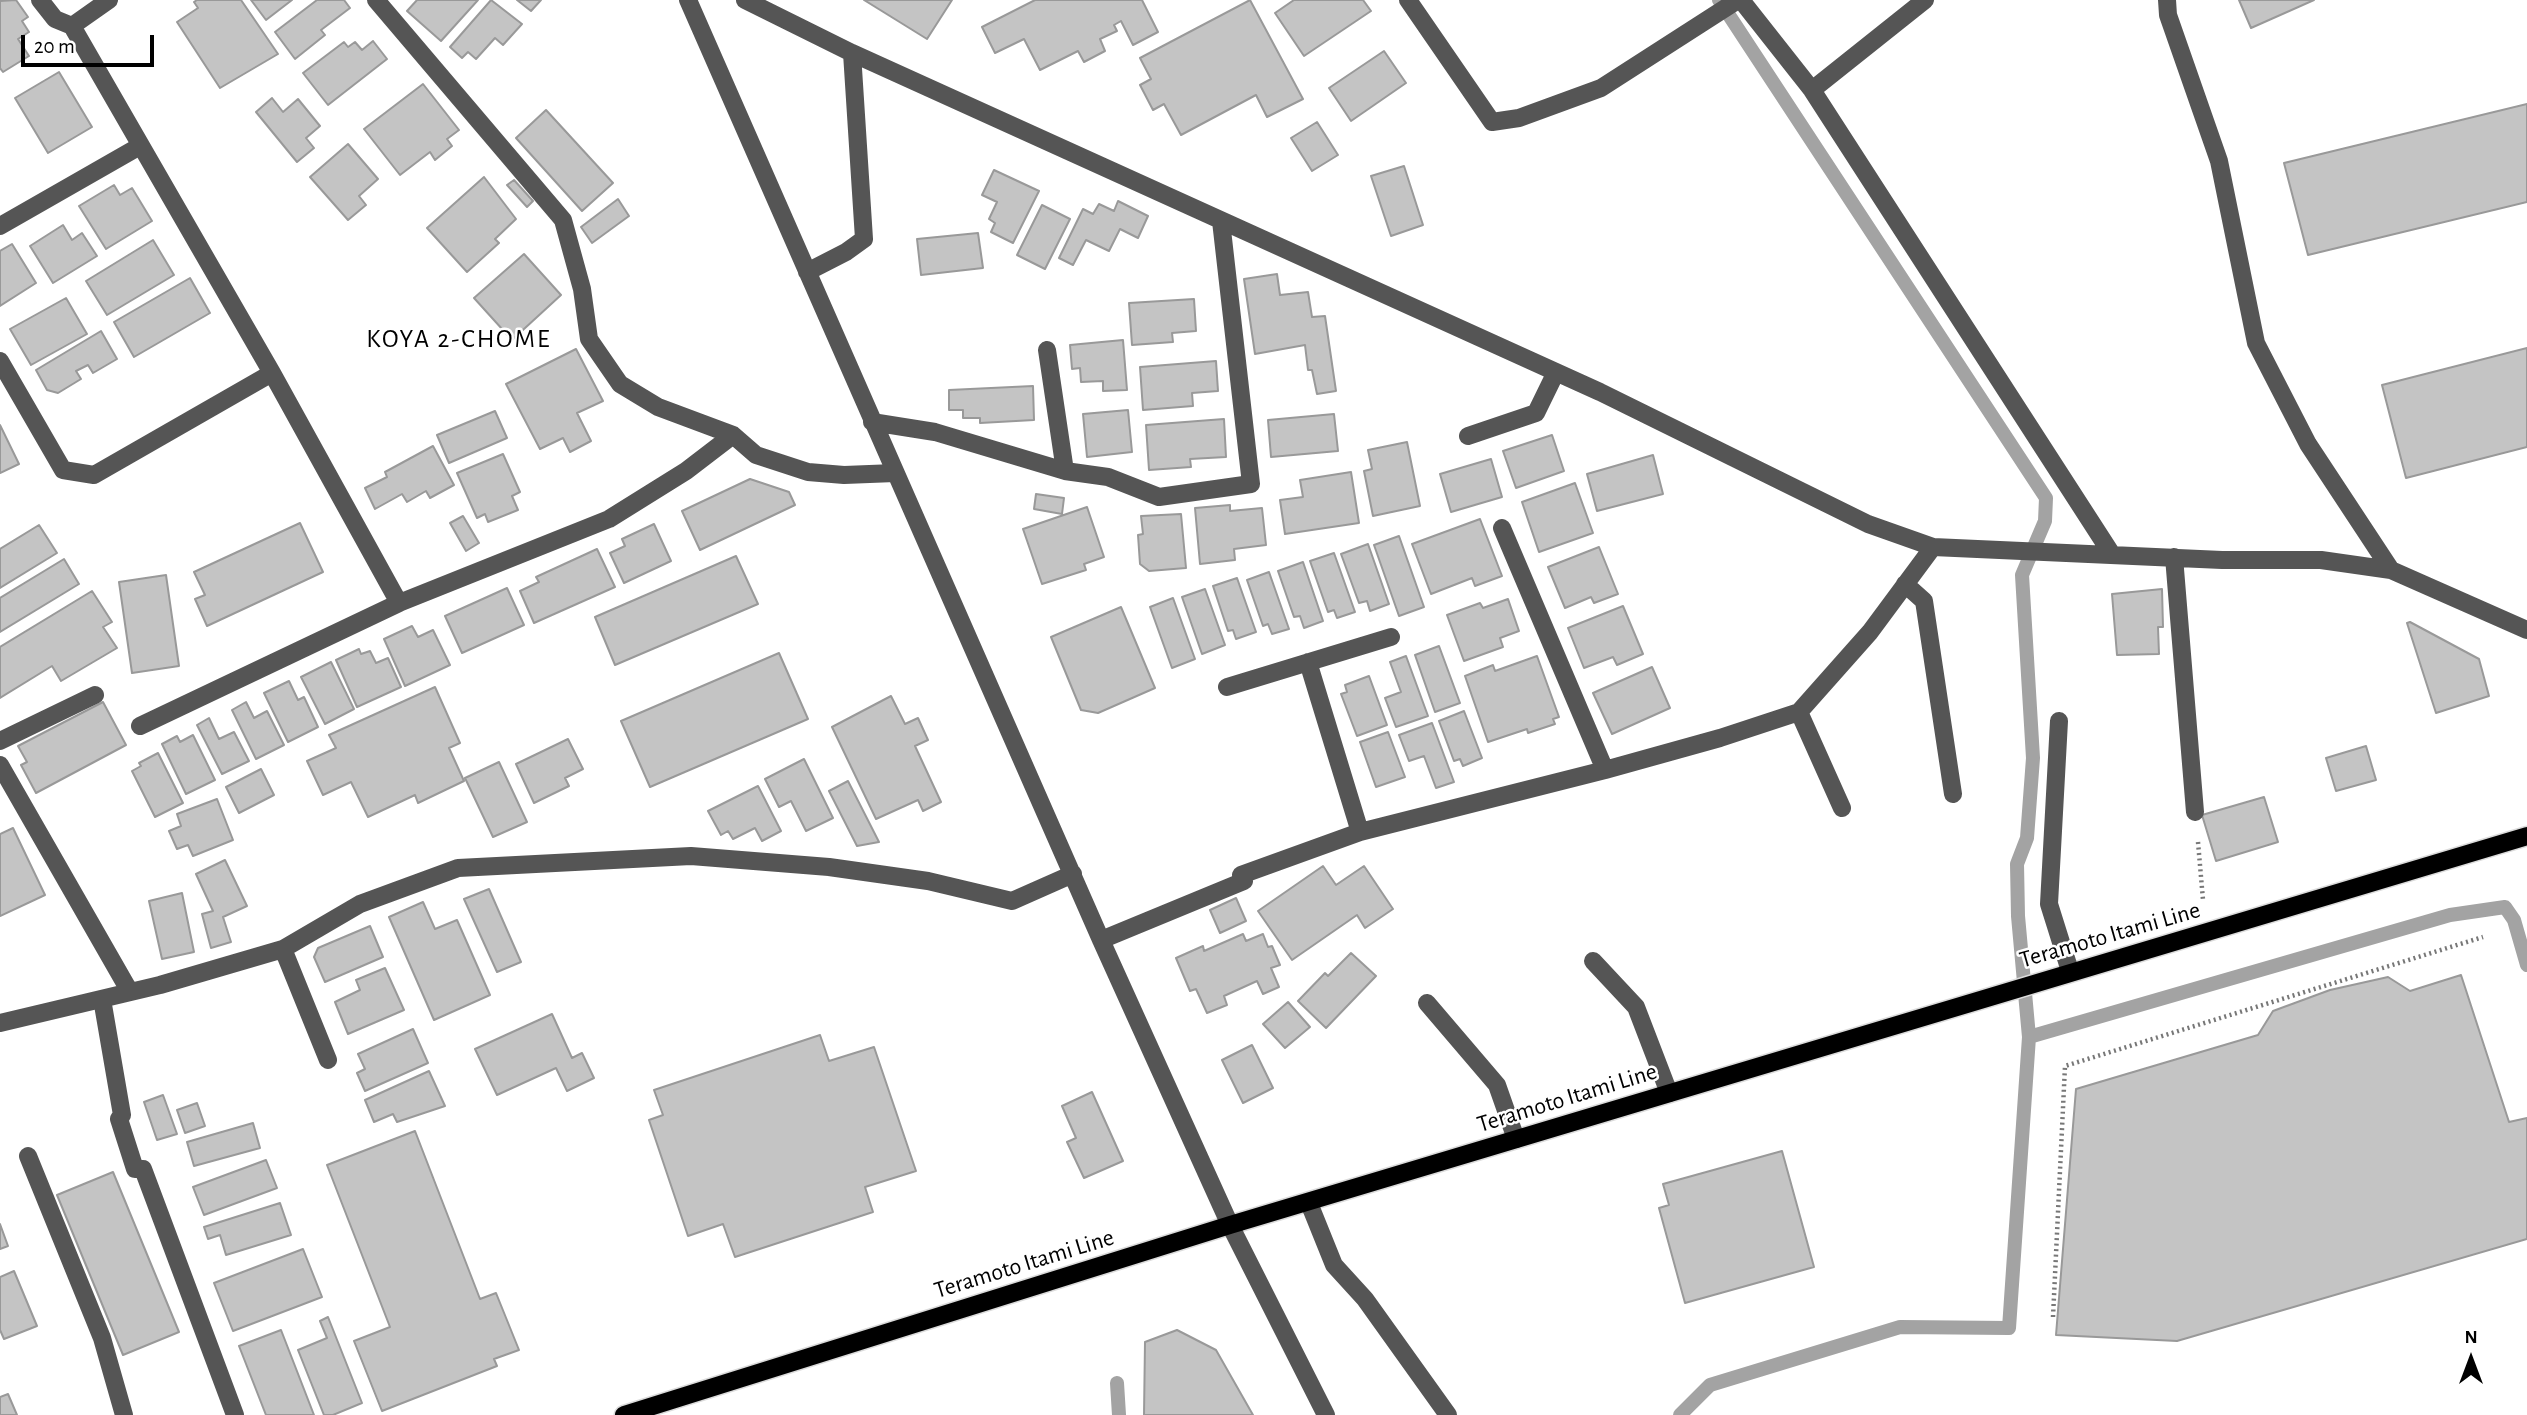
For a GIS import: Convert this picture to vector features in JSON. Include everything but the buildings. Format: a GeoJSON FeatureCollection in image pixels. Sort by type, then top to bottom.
{"type":"FeatureCollection","features":[{"type":"Feature","properties":{"kind":"main road","name":"Teramoto Itami Line"},"geometry":{"type":"LineString","coordinates":[[624,1415],[1230,1225],[2527,836]]}},
{"type":"Feature","properties":{"kind":"street"},"geometry":{"type":"LineString","coordinates":[[40,0],[55,19],[72,26],[272,373],[399,603]]}},
{"type":"Feature","properties":{"kind":"street"},"geometry":{"type":"LineString","coordinates":[[72,26],[109,0]]}},
{"type":"Feature","properties":{"kind":"street"},"geometry":{"type":"LineString","coordinates":[[376,0],[563,220],[582,289],[589,339],[620,384],[658,407],[733,435],[757,454],[808,472],[844,475],[895,473]]}},
{"type":"Feature","properties":{"kind":"street"},"geometry":{"type":"LineString","coordinates":[[688,0],[1101,940],[1230,1225],[1326,1415]]}},
{"type":"Feature","properties":{"kind":"street"},"geometry":{"type":"LineString","coordinates":[[745,0],[852,53],[1556,372],[1868,524],[1933,547],[2321,560],[2392,570],[2527,630]]}},
{"type":"Feature","properties":{"kind":"street"},"geometry":{"type":"LineString","coordinates":[[781,17],[790,0]]}},
{"type":"Feature","properties":{"kind":"street"},"geometry":{"type":"LineString","coordinates":[[1408,0],[1492,122],[1519,118],[1601,88],[1740,0],[1812,90],[2111,553]]}},
{"type":"Feature","properties":{"kind":"street"},"geometry":{"type":"LineString","coordinates":[[1812,90],[1925,0]]}},
{"type":"Feature","properties":{"kind":"street"},"geometry":{"type":"LineString","coordinates":[[2167,0],[2168,15],[2219,161],[2256,343],[2308,444],[2392,570]]}},
{"type":"Feature","properties":{"kind":"street"},"geometry":{"type":"LineString","coordinates":[[807,272],[846,252],[863,239],[852,53]]}},
{"type":"Feature","properties":{"kind":"street"},"geometry":{"type":"LineString","coordinates":[[0,226],[140,146]]}},
{"type":"Feature","properties":{"kind":"street"},"geometry":{"type":"LineString","coordinates":[[872,422],[935,432],[1065,471],[1108,477],[1158,496],[1251,484],[1221,221]]}},
{"type":"Feature","properties":{"kind":"street"},"geometry":{"type":"LineString","coordinates":[[1047,350],[1065,471]]}},
{"type":"Feature","properties":{"kind":"street"},"geometry":{"type":"LineString","coordinates":[[0,361],[63,470],[94,475],[272,373]]}},
{"type":"Feature","properties":{"kind":"street"},"geometry":{"type":"LineString","coordinates":[[1468,436],[1536,412],[1556,372]]}},
{"type":"Feature","properties":{"kind":"street"},"geometry":{"type":"LineString","coordinates":[[140,726],[399,603],[609,519],[686,471],[733,435]]}},
{"type":"Feature","properties":{"kind":"street"},"geometry":{"type":"LineString","coordinates":[[1502,528],[1605,770]]}},
{"type":"Feature","properties":{"kind":"street"},"geometry":{"type":"LineString","coordinates":[[1101,940],[1244,881],[1241,876],[1360,832],[1605,770],[1720,738],[1799,712],[1870,632],[1933,547]]}},
{"type":"Feature","properties":{"kind":"street"},"geometry":{"type":"LineString","coordinates":[[2174,557],[2195,812]]}},
{"type":"Feature","properties":{"kind":"street"},"geometry":{"type":"LineString","coordinates":[[1905,584],[1924,600],[1953,794]]}},
{"type":"Feature","properties":{"kind":"street"},"geometry":{"type":"LineString","coordinates":[[1227,687],[1391,637]]}},
{"type":"Feature","properties":{"kind":"street"},"geometry":{"type":"LineString","coordinates":[[1308,662],[1360,832]]}},
{"type":"Feature","properties":{"kind":"street"},"geometry":{"type":"LineString","coordinates":[[0,741],[95,695]]}},
{"type":"Feature","properties":{"kind":"street"},"geometry":{"type":"LineString","coordinates":[[1799,712],[1842,808]]}},
{"type":"Feature","properties":{"kind":"street"},"geometry":{"type":"LineString","coordinates":[[2059,721],[2049,904],[2070,971]]}},
{"type":"Feature","properties":{"kind":"street"},"geometry":{"type":"LineString","coordinates":[[0,765],[130,992]]}},
{"type":"Feature","properties":{"kind":"street"},"geometry":{"type":"LineString","coordinates":[[0,1023],[130,992],[283,949],[360,904],[458,868],[691,856],[830,867],[928,881],[1012,901],[1073,874]]}},
{"type":"Feature","properties":{"kind":"street"},"geometry":{"type":"LineString","coordinates":[[283,949],[328,1060]]}},
{"type":"Feature","properties":{"kind":"street"},"geometry":{"type":"LineString","coordinates":[[1593,961],[1636,1007],[1669,1093]]}},
{"type":"Feature","properties":{"kind":"street"},"geometry":{"type":"LineString","coordinates":[[102,999],[122,1115],[119,1119],[135,1169],[143,1169],[235,1415]]}},
{"type":"Feature","properties":{"kind":"street"},"geometry":{"type":"LineString","coordinates":[[1427,1003],[1497,1085],[1516,1139]]}},
{"type":"Feature","properties":{"kind":"street"},"geometry":{"type":"LineString","coordinates":[[28,1156],[102,1338],[124,1415]]}},
{"type":"Feature","properties":{"kind":"street"},"geometry":{"type":"LineString","coordinates":[[1309,1203],[1334,1265],[1365,1299],[1448,1415]]}},
{"type":"Feature","properties":{"kind":"path"},"geometry":{"type":"LineString","coordinates":[[2195,812],[2205,932]]}},
{"type":"Feature","properties":{"kind":"path"},"geometry":{"type":"LineString","coordinates":[[2053,1317],[2065,1066],[2483,937]]}},
{"type":"Feature","properties":{"kind":"waterway"},"geometry":{"type":"LineString","coordinates":[[1680,1415],[1710,1385],[1900,1327],[2009,1328],[2029,1037],[2018,916],[2017,864],[2027,838],[2033,758],[2022,575],[2045,521],[2046,498],[1719,0]]}},
{"type":"Feature","properties":{"kind":"waterway"},"geometry":{"type":"LineString","coordinates":[[2029,1037],[2450,915],[2505,907],[2514,920],[2527,965]]}},
{"type":"Feature","properties":{"kind":"waterway"},"geometry":{"type":"LineString","coordinates":[[1117,1383],[1119,1415]]}},
{"type":"Feature","properties":{"kind":"district","name":"KOYA 2-CHOME"},"geometry":{"type":"Point","coordinates":[459,339]}}]}
